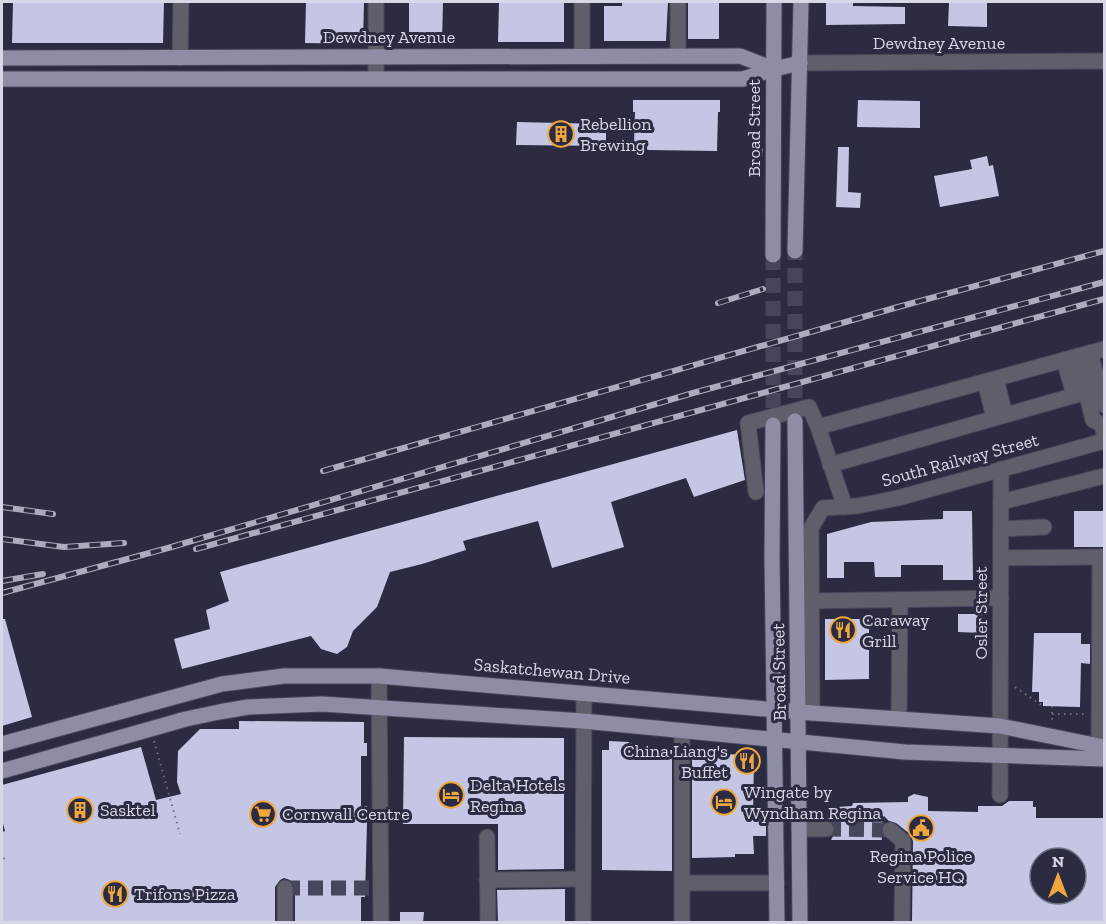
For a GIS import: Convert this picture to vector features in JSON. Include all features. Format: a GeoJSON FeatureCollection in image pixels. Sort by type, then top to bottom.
{"type":"FeatureCollection","features":[{"type":"Feature","properties":{"kind":"main road","name":"Broad Street"},"geometry":{"type":"LineString","coordinates":[[773,255],[774,2]]}},
{"type":"Feature","properties":{"kind":"main road"},"geometry":{"type":"LineString","coordinates":[[795,251],[801,2]]}},
{"type":"Feature","properties":{"kind":"main road","name":"Dewdney Avenue"},"geometry":{"type":"LineString","coordinates":[[2,58],[740,56],[774,69]]}},
{"type":"Feature","properties":{"kind":"main road","name":"Dewdney Avenue"},"geometry":{"type":"LineString","coordinates":[[2,79],[743,79],[800,63]]}},
{"type":"Feature","properties":{"kind":"main road","name":"Broad Street"},"geometry":{"type":"LineString","coordinates":[[795,421],[806,713],[799,741],[800,922]]}},
{"type":"Feature","properties":{"kind":"main road","name":"Broad Street"},"geometry":{"type":"LineString","coordinates":[[773,425],[777,922]]}},
{"type":"Feature","properties":{"kind":"main road","name":"Saskatchewan Drive"},"geometry":{"type":"LineString","coordinates":[[2,744],[222,684],[284,676],[379,676],[806,713],[1000,726],[1103,750]]}},
{"type":"Feature","properties":{"kind":"main road"},"geometry":{"type":"LineString","coordinates":[[2,771],[186,719],[248,707],[322,704],[583,721],[905,752],[1000,756],[1103,750]]}},
{"type":"Feature","properties":{"kind":"street"},"geometry":{"type":"LineString","coordinates":[[180,58],[181,2]]}},
{"type":"Feature","properties":{"kind":"street"},"geometry":{"type":"LineString","coordinates":[[376,2],[376,79]]}},
{"type":"Feature","properties":{"kind":"street"},"geometry":{"type":"LineString","coordinates":[[582,2],[582,56]]}},
{"type":"Feature","properties":{"kind":"street"},"geometry":{"type":"LineString","coordinates":[[678,2],[678,56]]}},
{"type":"Feature","properties":{"kind":"street","name":"Dewdney Avenue"},"geometry":{"type":"LineString","coordinates":[[800,63],[1104,61]]}},
{"type":"Feature","properties":{"kind":"street"},"geometry":{"type":"LineString","coordinates":[[818,427],[1084,355]]}},
{"type":"Feature","properties":{"kind":"street"},"geometry":{"type":"LineString","coordinates":[[1084,355],[1091,390],[1093,420],[1104,427]]}},
{"type":"Feature","properties":{"kind":"street"},"geometry":{"type":"LineString","coordinates":[[1084,355],[1091,390],[1104,405]]}},
{"type":"Feature","properties":{"kind":"street"},"geometry":{"type":"LineString","coordinates":[[990,381],[1000,416]]}},
{"type":"Feature","properties":{"kind":"street"},"geometry":{"type":"LineString","coordinates":[[830,465],[1091,390]]}},
{"type":"Feature","properties":{"kind":"street"},"geometry":{"type":"LineString","coordinates":[[756,492],[748,423],[809,407],[845,507]]}},
{"type":"Feature","properties":{"kind":"street","name":"South Railway Street"},"geometry":{"type":"LineString","coordinates":[[811,601],[811,528],[823,508],[845,507],[898,498],[1104,441]]}},
{"type":"Feature","properties":{"kind":"street","name":"Osler Street"},"geometry":{"type":"LineString","coordinates":[[1000,795],[1001,469]]}},
{"type":"Feature","properties":{"kind":"street"},"geometry":{"type":"LineString","coordinates":[[1001,502],[1104,476]]}},
{"type":"Feature","properties":{"kind":"street"},"geometry":{"type":"LineString","coordinates":[[1001,530],[1044,527]]}},
{"type":"Feature","properties":{"kind":"street"},"geometry":{"type":"LineString","coordinates":[[1001,558],[1102,557],[1100,714],[1103,750]]}},
{"type":"Feature","properties":{"kind":"street"},"geometry":{"type":"LineString","coordinates":[[806,713],[811,601],[1001,598]]}},
{"type":"Feature","properties":{"kind":"street"},"geometry":{"type":"LineString","coordinates":[[900,600],[900,719]]}},
{"type":"Feature","properties":{"kind":"street"},"geometry":{"type":"LineString","coordinates":[[379,676],[381,922]]}},
{"type":"Feature","properties":{"kind":"street"},"geometry":{"type":"LineString","coordinates":[[583,922],[584,694]]}},
{"type":"Feature","properties":{"kind":"street"},"geometry":{"type":"LineString","coordinates":[[682,732],[682,922]]}},
{"type":"Feature","properties":{"kind":"street"},"geometry":{"type":"LineString","coordinates":[[799,829],[826,829]]}},
{"type":"Feature","properties":{"kind":"street"},"geometry":{"type":"LineString","coordinates":[[890,830],[903,841],[902,922]]}},
{"type":"Feature","properties":{"kind":"street"},"geometry":{"type":"LineString","coordinates":[[487,837],[488,922]]}},
{"type":"Feature","properties":{"kind":"street"},"geometry":{"type":"LineString","coordinates":[[487,880],[583,879]]}},
{"type":"Feature","properties":{"kind":"street"},"geometry":{"type":"LineString","coordinates":[[682,883],[777,883]]}},
{"type":"Feature","properties":{"kind":"street"},"geometry":{"type":"LineString","coordinates":[[285,888],[285,922]]}},
{"type":"Feature","properties":{"kind":"path"},"geometry":{"type":"LineString","coordinates":[[1000,677],[1043,706]]}},
{"type":"Feature","properties":{"kind":"path"},"geometry":{"type":"LineString","coordinates":[[1052,714],[1100,714]]}},
{"type":"Feature","properties":{"kind":"path"},"geometry":{"type":"LineString","coordinates":[[150,729],[180,834]]}},
{"type":"Feature","properties":{"kind":"path"},"geometry":{"type":"LineString","coordinates":[[2,852],[5,861]]}},
{"type":"Feature","properties":{"kind":"building"},"geometry":{"type":"Polygon","coordinates":[[[13,2],[164,2],[163,43],[12,43],[13,2]]]}},
{"type":"Feature","properties":{"kind":"building"},"geometry":{"type":"Polygon","coordinates":[[[306,2],[364,2],[363,44],[305,43],[306,2]]]}},
{"type":"Feature","properties":{"kind":"building"},"geometry":{"type":"Polygon","coordinates":[[[409,2],[443,2],[442,42],[409,42],[409,2]]]}},
{"type":"Feature","properties":{"kind":"building"},"geometry":{"type":"Polygon","coordinates":[[[499,2],[564,2],[564,42],[498,42],[499,2]]]}},
{"type":"Feature","properties":{"kind":"building"},"geometry":{"type":"Polygon","coordinates":[[[622,2],[668,2],[666,41],[604,41],[604,6],[622,6],[622,2]]]}},
{"type":"Feature","properties":{"kind":"building"},"geometry":{"type":"Polygon","coordinates":[[[688,2],[719,2],[719,39],[688,39],[688,2]]]}},
{"type":"Feature","properties":{"kind":"building"},"geometry":{"type":"Polygon","coordinates":[[[826,2],[853,2],[853,6],[905,7],[905,24],[826,25],[826,2]]]}},
{"type":"Feature","properties":{"kind":"building"},"geometry":{"type":"Polygon","coordinates":[[[949,2],[987,2],[987,27],[948,26],[949,2]]]}},
{"type":"Feature","properties":{"kind":"building"},"geometry":{"type":"Polygon","coordinates":[[[633,100],[720,100],[717,151],[649,150],[634,145],[633,100]]]}},
{"type":"Feature","properties":{"kind":"building"},"geometry":{"type":"Polygon","coordinates":[[[858,100],[920,101],[920,128],[857,127],[858,100]]]}},
{"type":"Feature","properties":{"kind":"building","name":"Rebellion Brewing"},"geometry":{"type":"Polygon","coordinates":[[[517,122],[606,124],[606,146],[516,145],[517,122]]]}},
{"type":"Feature","properties":{"kind":"building"},"geometry":{"type":"Polygon","coordinates":[[[762,144],[763,156],[750,157],[750,145],[762,144]]]}},
{"type":"Feature","properties":{"kind":"building"},"geometry":{"type":"Polygon","coordinates":[[[838,147],[849,147],[848,192],[861,193],[860,208],[836,207],[838,147]]]}},
{"type":"Feature","properties":{"kind":"building"},"geometry":{"type":"Polygon","coordinates":[[[987,156],[989,166],[993,165],[999,196],[940,207],[934,176],[972,169],[970,160],[987,156]]]}},
{"type":"Feature","properties":{"kind":"building"},"geometry":{"type":"Polygon","coordinates":[[[737,430],[745,480],[694,497],[686,478],[611,502],[624,547],[552,568],[538,521],[463,541],[466,550],[390,572],[377,607],[353,631],[347,647],[337,654],[321,649],[311,636],[182,669],[174,639],[210,629],[206,610],[229,601],[220,572],[737,430]]]}},
{"type":"Feature","properties":{"kind":"building"},"geometry":{"type":"Polygon","coordinates":[[[943,511],[972,511],[973,580],[943,580],[943,565],[901,565],[901,577],[875,577],[874,562],[844,562],[844,578],[827,578],[827,534],[871,522],[943,519],[943,511]]]}},
{"type":"Feature","properties":{"kind":"building"},"geometry":{"type":"Polygon","coordinates":[[[1074,511],[1104,511],[1104,547],[1074,547],[1074,511]]]}},
{"type":"Feature","properties":{"kind":"building"},"geometry":{"type":"Polygon","coordinates":[[[958,614],[982,614],[982,633],[958,632],[958,614]]]}},
{"type":"Feature","properties":{"kind":"building"},"geometry":{"type":"Polygon","coordinates":[[[2,619],[5,619],[32,717],[2,726],[2,619]]]}},
{"type":"Feature","properties":{"kind":"building"},"geometry":{"type":"Polygon","coordinates":[[[825,619],[869,619],[869,679],[825,680],[825,619]]]}},
{"type":"Feature","properties":{"kind":"building"},"geometry":{"type":"Polygon","coordinates":[[[1034,633],[1081,633],[1081,644],[1090,644],[1090,664],[1081,663],[1080,707],[1043,706],[1043,702],[1039,702],[1039,692],[1032,692],[1034,633]]]}},
{"type":"Feature","properties":{"kind":"building","name":"Cornwall Centre"},"geometry":{"type":"Polygon","coordinates":[[[239,721],[364,722],[364,743],[367,743],[367,756],[361,756],[361,806],[367,806],[367,823],[365,897],[361,897],[361,922],[295,922],[295,887],[290,880],[284,878],[275,887],[275,922],[2,922],[2,832],[5,831],[2,820],[2,785],[141,747],[156,800],[181,794],[177,782],[178,751],[200,729],[239,729],[239,721]]]}},
{"type":"Feature","properties":{"kind":"building"},"geometry":{"type":"Polygon","coordinates":[[[404,737],[564,738],[564,869],[498,870],[498,824],[403,824],[404,737]]]}},
{"type":"Feature","properties":{"kind":"building"},"geometry":{"type":"Polygon","coordinates":[[[609,741],[637,744],[636,750],[672,750],[672,871],[602,870],[602,750],[609,750],[609,741]]]}},
{"type":"Feature","properties":{"kind":"building","name":"Wingate by Wyndham Regina"},"geometry":{"type":"Polygon","coordinates":[[[754,754],[753,819],[766,819],[766,836],[753,836],[754,854],[692,858],[692,755],[754,754]]]}},
{"type":"Feature","properties":{"kind":"building"},"geometry":{"type":"Polygon","coordinates":[[[914,794],[928,797],[928,811],[978,812],[978,806],[1002,806],[1009,801],[1033,801],[1033,807],[1036,807],[1036,818],[1104,818],[1104,922],[912,922],[913,841],[910,834],[884,816],[880,829],[882,840],[831,840],[836,830],[835,825],[825,819],[831,809],[852,806],[853,803],[908,802],[908,797],[914,794]]]}},
{"type":"Feature","properties":{"kind":"building"},"geometry":{"type":"Polygon","coordinates":[[[565,889],[565,922],[498,922],[497,890],[565,889]]]}},
{"type":"Feature","properties":{"kind":"building"},"geometry":{"type":"Polygon","coordinates":[[[400,912],[424,912],[423,922],[400,922],[400,912]]]}},
{"type":"Feature","properties":{"kind":"tunnel"},"geometry":{"type":"LineString","coordinates":[[795,251],[795,421]]}},
{"type":"Feature","properties":{"kind":"tunnel"},"geometry":{"type":"LineString","coordinates":[[773,255],[773,425]]}},
{"type":"Feature","properties":{"kind":"tunnel"},"geometry":{"type":"LineString","coordinates":[[826,829],[890,830]]}},
{"type":"Feature","properties":{"kind":"tunnel"},"geometry":{"type":"LineString","coordinates":[[285,888],[380,888]]}},
{"type":"Feature","properties":{"kind":"railway"},"geometry":{"type":"LineString","coordinates":[[323,471],[898,307],[1104,251]]}},
{"type":"Feature","properties":{"kind":"railway"},"geometry":{"type":"LineString","coordinates":[[2,593],[168,548],[693,393],[1104,282]]}},
{"type":"Feature","properties":{"kind":"railway"},"geometry":{"type":"LineString","coordinates":[[718,303],[763,289]]}},
{"type":"Feature","properties":{"kind":"railway"},"geometry":{"type":"LineString","coordinates":[[196,549],[1104,299]]}},
{"type":"Feature","properties":{"kind":"railway"},"geometry":{"type":"LineString","coordinates":[[2,507],[53,514]]}},
{"type":"Feature","properties":{"kind":"railway"},"geometry":{"type":"LineString","coordinates":[[2,539],[64,547],[124,543]]}},
{"type":"Feature","properties":{"kind":"railway"},"geometry":{"type":"LineString","coordinates":[[2,581],[43,574]]}},
{"type":"Feature","properties":{"kind":"place","name":"Rebellion Brewing"},"geometry":{"type":"Point","coordinates":[561,134]}},
{"type":"Feature","properties":{"kind":"place","name":"Caraway Grill"},"geometry":{"type":"Point","coordinates":[843,630]}},
{"type":"Feature","properties":{"kind":"place","name":"China Liang's Buffet"},"geometry":{"type":"Point","coordinates":[747,761]}},
{"type":"Feature","properties":{"kind":"place","name":"Delta Hotels Regina"},"geometry":{"type":"Point","coordinates":[451,795]}},
{"type":"Feature","properties":{"kind":"place","name":"Wingate by Wyndham Regina"},"geometry":{"type":"Point","coordinates":[724,802]}},
{"type":"Feature","properties":{"kind":"place","name":"Sasktel"},"geometry":{"type":"Point","coordinates":[80,810]}},
{"type":"Feature","properties":{"kind":"place","name":"Cornwall Centre"},"geometry":{"type":"Point","coordinates":[263,814]}},
{"type":"Feature","properties":{"kind":"place","name":"Regina Police Service HQ"},"geometry":{"type":"Point","coordinates":[921,828]}},
{"type":"Feature","properties":{"kind":"place","name":"Trifons Pizza"},"geometry":{"type":"Point","coordinates":[115,894]}}]}
